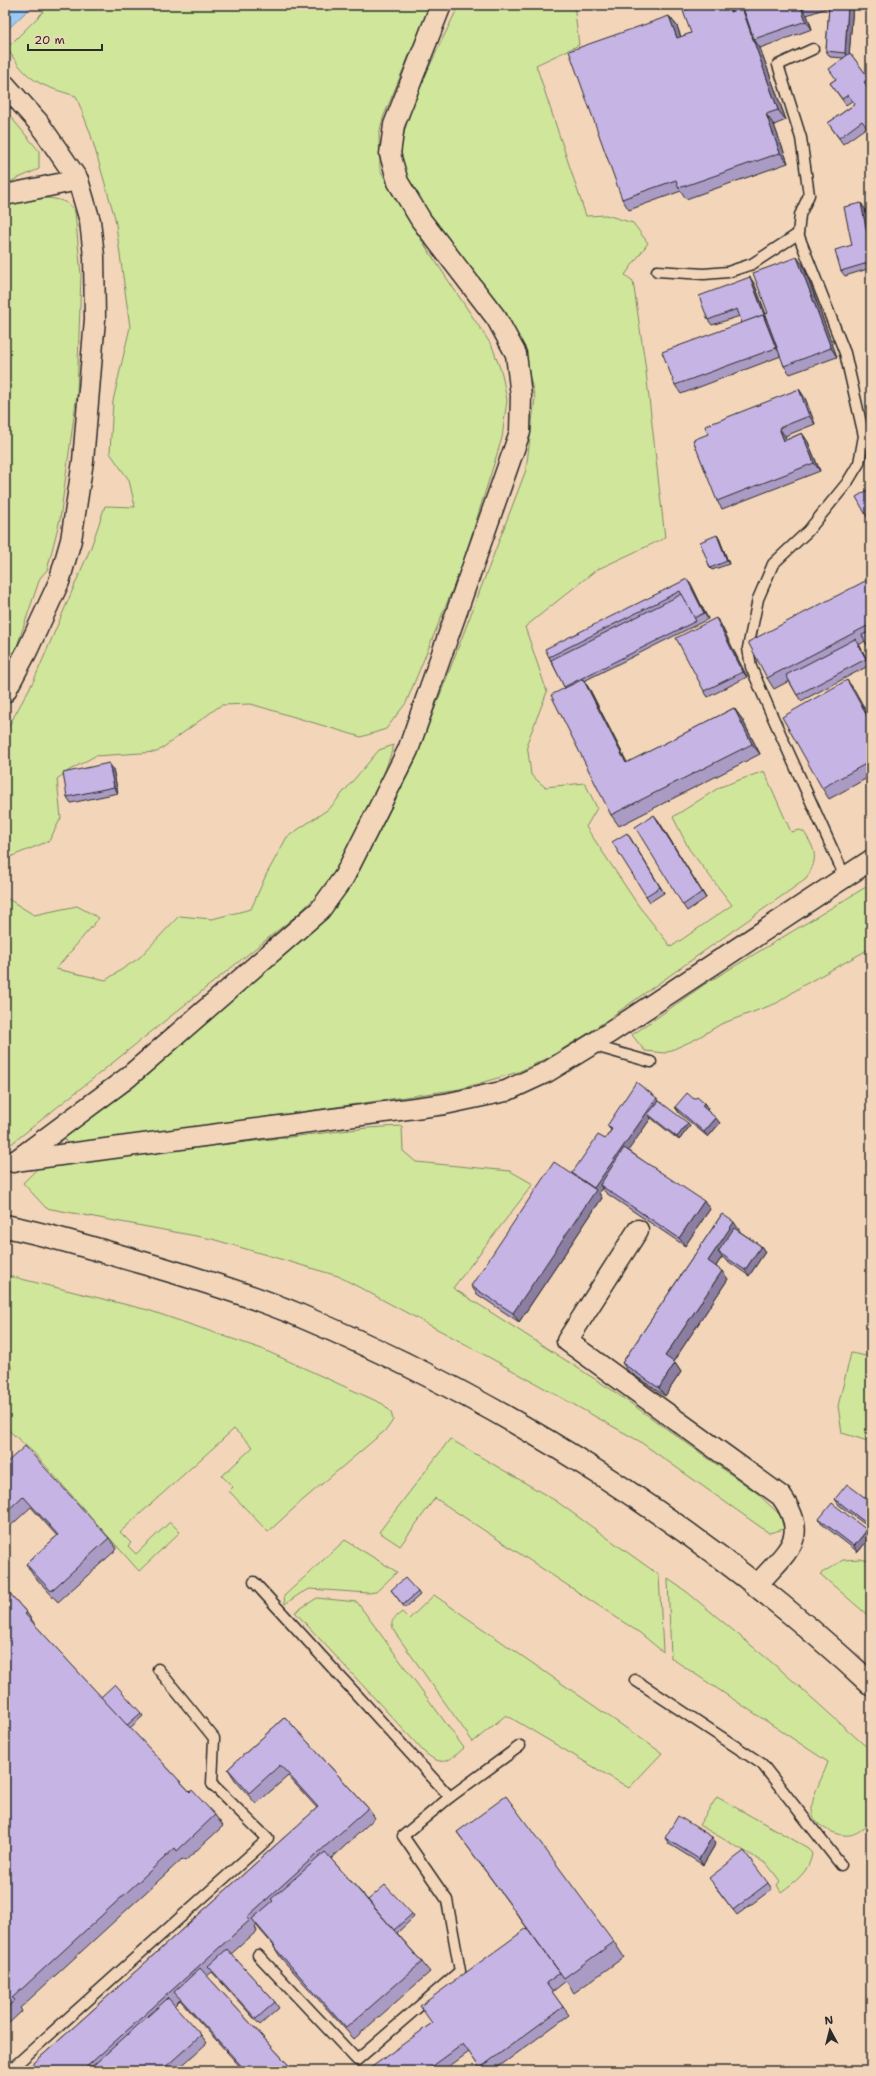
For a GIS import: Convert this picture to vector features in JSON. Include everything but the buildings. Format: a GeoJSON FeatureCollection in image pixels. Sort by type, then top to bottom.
{"type":"FeatureCollection","features":[{"type":"Feature","properties":{"kind":"street"},"geometry":{"type":"LineString","coordinates":[[9,1164],[127,1078],[320,910],[344,877],[408,750],[520,432],[521,396],[516,354],[497,319],[421,220],[398,182],[390,154],[394,125],[441,5]]}},
{"type":"Feature","properties":{"kind":"street"},"geometry":{"type":"LineString","coordinates":[[5,692],[27,651],[59,582],[71,540],[79,498],[95,319],[94,256],[90,221],[78,180],[38,122],[9,89]]}},
{"type":"Feature","properties":{"kind":"street"},"geometry":{"type":"LineString","coordinates":[[5,195],[78,180]]}},
{"type":"Feature","properties":{"kind":"street"},"geometry":{"type":"LineString","coordinates":[[9,1164],[445,1104],[506,1091],[547,1072],[591,1045],[871,860]]}},
{"type":"Feature","properties":{"kind":"street"},"geometry":{"type":"LineString","coordinates":[[5,1226],[38,1232],[204,1281],[294,1313],[394,1358],[538,1434],[642,1500],[758,1585],[871,1684]]}},
{"type":"Feature","properties":{"kind":"street"},"geometry":{"type":"LineString","coordinates":[[638,1230],[567,1342],[781,1496],[790,1509],[795,1523],[796,1533],[792,1544],[758,1585]]}},
{"type":"Feature","properties":{"kind":"lane"},"geometry":{"type":"LineString","coordinates":[[813,49],[778,65],[801,138],[809,196],[800,215],[798,234],[845,353],[864,436],[859,463],[848,483],[808,531],[773,564],[758,599],[748,648],[751,667],[845,877]]}},
{"type":"Feature","properties":{"kind":"lane"},"geometry":{"type":"LineString","coordinates":[[657,271],[704,274],[728,272],[752,264],[778,245],[798,234]]}},
{"type":"Feature","properties":{"kind":"lane"},"geometry":{"type":"LineString","coordinates":[[591,1045],[651,1062]]}},
{"type":"Feature","properties":{"kind":"lane"},"geometry":{"type":"LineString","coordinates":[[254,1582],[450,1797]]}},
{"type":"Feature","properties":{"kind":"lane"},"geometry":{"type":"LineString","coordinates":[[9,2071],[268,1839],[212,1784],[214,1738],[158,1669]]}},
{"type":"Feature","properties":{"kind":"lane"},"geometry":{"type":"LineString","coordinates":[[635,1680],[762,1764],[841,1865]]}},
{"type":"Feature","properties":{"kind":"lane"},"geometry":{"type":"LineString","coordinates":[[258,1955],[357,2060],[460,1971],[447,1900],[403,1836],[450,1797],[520,1746]]}},
{"type":"Feature","properties":{"kind":"green space"},"geometry":{"type":"Polygon","coordinates":[[[50,5],[430,5],[383,118],[379,134],[380,169],[392,193],[420,238],[492,346],[502,374],[507,400],[502,438],[462,566],[406,703],[386,729],[361,737],[251,704],[221,705],[157,752],[95,756],[68,771],[57,779],[61,818],[49,841],[5,859],[5,733],[34,680],[91,547],[105,506],[135,507],[129,480],[110,453],[113,401],[130,327],[115,218],[90,132],[76,96],[53,89],[36,81],[21,68],[7,48],[50,5]]]}},
{"type":"Feature","properties":{"kind":"green space"},"geometry":{"type":"Polygon","coordinates":[[[459,5],[574,5],[579,45],[536,65],[586,216],[606,215],[633,223],[648,243],[625,275],[633,281],[645,363],[665,538],[596,570],[525,627],[547,692],[527,743],[531,775],[545,787],[585,783],[597,808],[586,827],[638,905],[671,947],[732,905],[689,849],[673,817],[720,787],[764,771],[791,832],[800,830],[804,832],[814,850],[813,866],[806,879],[587,1034],[548,1058],[518,1072],[460,1089],[75,1145],[67,1144],[65,1139],[69,1134],[131,1089],[324,919],[353,883],[414,763],[526,470],[535,398],[526,362],[412,189],[401,161],[402,142],[414,103],[459,5]]]}},
{"type":"Feature","properties":{"kind":"green space"},"geometry":{"type":"Polygon","coordinates":[[[5,110],[39,151],[39,169],[5,184],[5,110]]]}},
{"type":"Feature","properties":{"kind":"green space"},"geometry":{"type":"Polygon","coordinates":[[[45,198],[62,201],[69,205],[75,212],[81,275],[77,394],[60,519],[47,570],[40,578],[17,646],[5,668],[5,204],[45,198]]]}},
{"type":"Feature","properties":{"kind":"green space"},"geometry":{"type":"Polygon","coordinates":[[[394,745],[380,785],[328,885],[297,915],[5,1149],[5,897],[34,915],[77,906],[99,918],[56,969],[106,980],[139,958],[179,916],[212,919],[251,909],[266,875],[287,837],[330,808],[379,750],[394,745]]]}},
{"type":"Feature","properties":{"kind":"green space"},"geometry":{"type":"Polygon","coordinates":[[[871,884],[871,948],[802,986],[777,1003],[721,1024],[696,1039],[665,1053],[645,1051],[632,1035],[705,984],[871,884]]]}},
{"type":"Feature","properties":{"kind":"green space"},"geometry":{"type":"Polygon","coordinates":[[[402,1126],[403,1151],[416,1162],[510,1171],[533,1184],[453,1288],[612,1390],[757,1493],[780,1515],[784,1529],[769,1533],[639,1441],[467,1345],[338,1276],[212,1239],[46,1208],[23,1183],[40,1166],[367,1128],[402,1126]]]}},
{"type":"Feature","properties":{"kind":"green space"},"geometry":{"type":"Polygon","coordinates":[[[5,1275],[148,1310],[262,1349],[383,1404],[391,1412],[393,1420],[387,1429],[303,1500],[268,1532],[229,1491],[233,1487],[222,1476],[253,1447],[234,1429],[120,1532],[131,1543],[128,1546],[136,1554],[170,1522],[180,1532],[139,1571],[34,1453],[5,1427],[5,1382],[12,1369],[8,1358],[5,1356],[5,1275]]]}},
{"type":"Feature","properties":{"kind":"green space"},"geometry":{"type":"Polygon","coordinates":[[[851,1353],[871,1357],[871,1442],[842,1433],[838,1406],[851,1353]]]}},
{"type":"Feature","properties":{"kind":"green space"},"geometry":{"type":"Polygon","coordinates":[[[450,1439],[556,1501],[659,1575],[663,1652],[640,1633],[435,1498],[400,1546],[379,1532],[450,1439]]]}},
{"type":"Feature","properties":{"kind":"green space"},"geometry":{"type":"Polygon","coordinates":[[[345,1540],[397,1572],[376,1592],[368,1593],[310,1589],[301,1593],[285,1604],[284,1596],[345,1540]]]}},
{"type":"Feature","properties":{"kind":"green space"},"geometry":{"type":"Polygon","coordinates":[[[861,1559],[871,1562],[871,1618],[820,1574],[843,1560],[861,1559]]]}},
{"type":"Feature","properties":{"kind":"green space"},"geometry":{"type":"Polygon","coordinates":[[[668,1579],[687,1592],[782,1671],[871,1751],[871,1823],[857,1833],[848,1835],[832,1832],[821,1826],[814,1819],[812,1810],[816,1792],[828,1762],[671,1658],[668,1579]]]}},
{"type":"Feature","properties":{"kind":"green space"},"geometry":{"type":"Polygon","coordinates":[[[434,1595],[662,1753],[629,1788],[506,1715],[473,1742],[396,1634],[392,1626],[393,1619],[402,1612],[409,1619],[434,1595]]]}},
{"type":"Feature","properties":{"kind":"green space"},"geometry":{"type":"Polygon","coordinates":[[[317,1598],[357,1602],[464,1748],[454,1757],[445,1761],[436,1760],[425,1753],[295,1612],[317,1598]]]}},
{"type":"Feature","properties":{"kind":"green space"},"geometry":{"type":"Polygon","coordinates":[[[717,1797],[808,1848],[812,1854],[808,1866],[801,1876],[781,1892],[777,1885],[780,1881],[767,1864],[699,1825],[717,1797]]]}},
{"type":"Feature","properties":{"kind":"water"},"geometry":{"type":"Polygon","coordinates":[[[5,5],[33,5],[5,32],[5,5]]]}}]}
